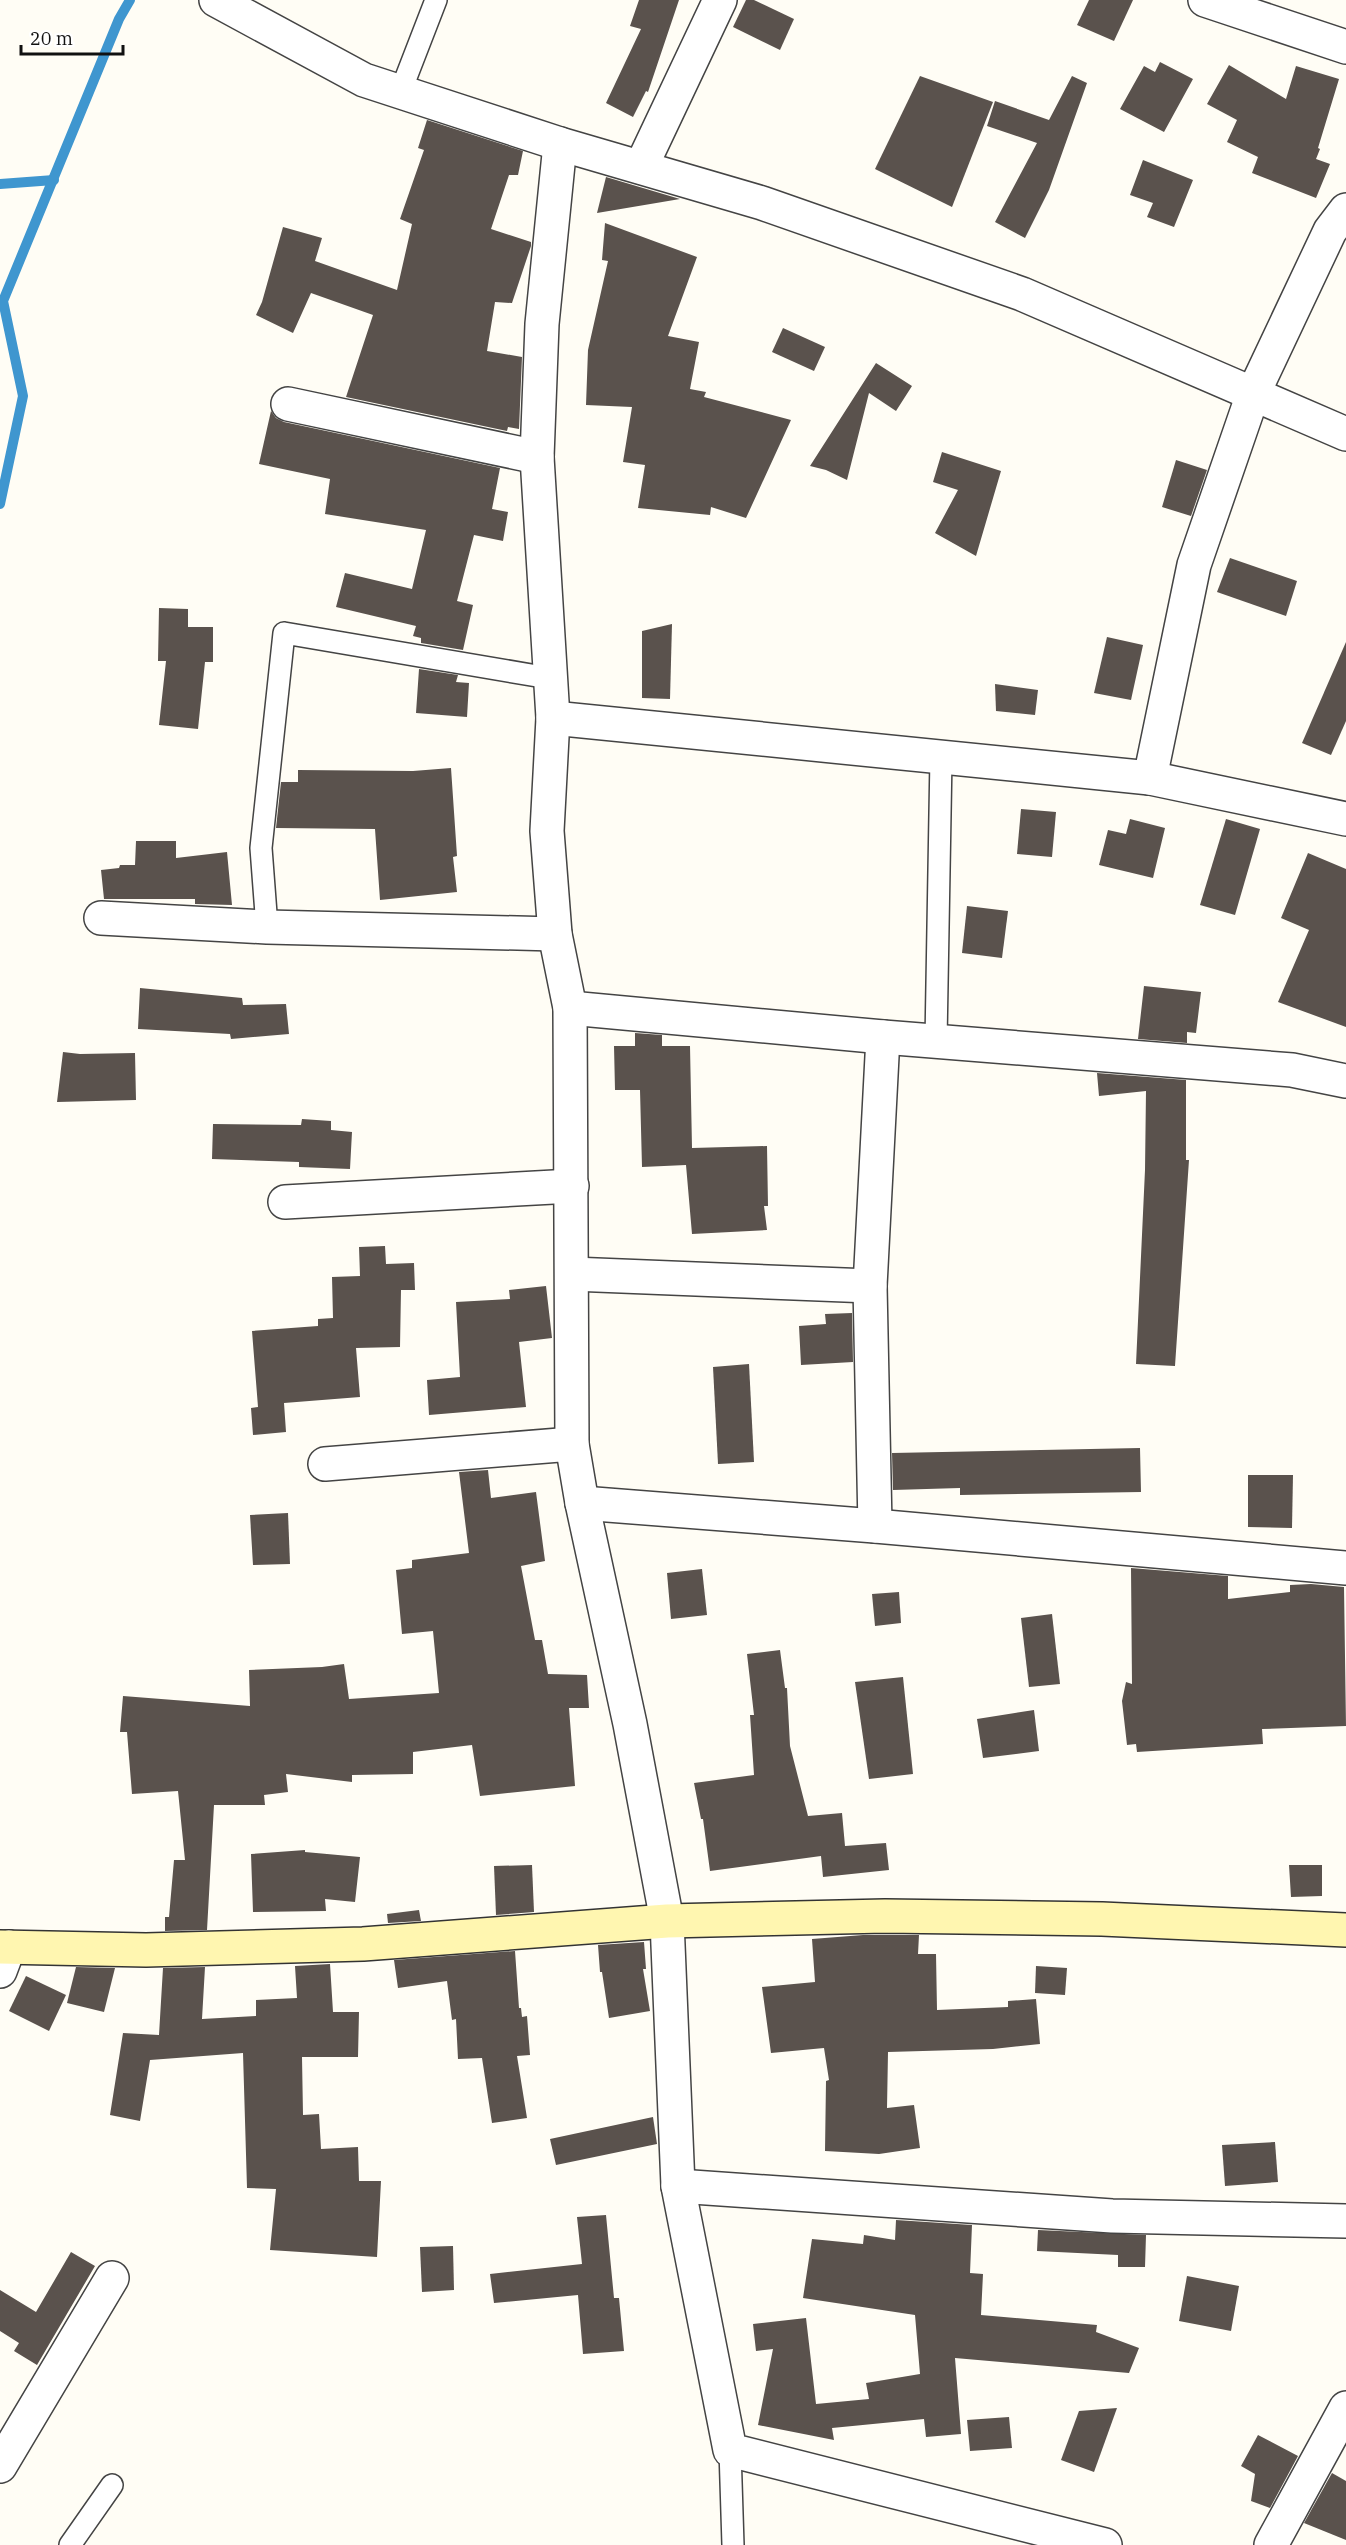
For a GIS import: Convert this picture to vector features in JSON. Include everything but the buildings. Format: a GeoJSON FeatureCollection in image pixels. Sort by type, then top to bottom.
{"type":"FeatureCollection","features":[{"type":"Feature","properties":{"kind":"street"},"geometry":{"type":"LineString","coordinates":[[216,0],[364,80],[560,144],[762,203],[1022,294],[1346,434]]}},
{"type":"Feature","properties":{"kind":"street"},"geometry":{"type":"LineString","coordinates":[[641,167],[720,0]]}},
{"type":"Feature","properties":{"kind":"street"},"geometry":{"type":"LineString","coordinates":[[1205,0],[1346,47]]}},
{"type":"Feature","properties":{"kind":"street"},"geometry":{"type":"LineString","coordinates":[[560,144],[542,324],[537,457],[553,718],[547,831],[555,934],[570,1008],[572,1444],[582,1503],[630,1724],[667,1921],[678,2186],[730,2450],[1105,2545]]}},
{"type":"Feature","properties":{"kind":"street"},"geometry":{"type":"LineString","coordinates":[[1150,778],[1194,565],[1253,393],[1330,231],[1346,210]]}},
{"type":"Feature","properties":{"kind":"street"},"geometry":{"type":"LineString","coordinates":[[288,404],[537,457]]}},
{"type":"Feature","properties":{"kind":"street"},"geometry":{"type":"LineString","coordinates":[[553,718],[1150,778],[1346,819]]}},
{"type":"Feature","properties":{"kind":"street"},"geometry":{"type":"LineString","coordinates":[[101,918],[267,927],[555,934]]}},
{"type":"Feature","properties":{"kind":"street"},"geometry":{"type":"LineString","coordinates":[[570,1008],[883,1037],[1292,1070],[1346,1081]]}},
{"type":"Feature","properties":{"kind":"street"},"geometry":{"type":"LineString","coordinates":[[875,1526],[870,1286],[883,1037]]}},
{"type":"Feature","properties":{"kind":"street"},"geometry":{"type":"LineString","coordinates":[[285,1202],[572,1186]]}},
{"type":"Feature","properties":{"kind":"street"},"geometry":{"type":"LineString","coordinates":[[572,1274],[870,1286]]}},
{"type":"Feature","properties":{"kind":"street"},"geometry":{"type":"LineString","coordinates":[[325,1464],[572,1444]]}},
{"type":"Feature","properties":{"kind":"street"},"geometry":{"type":"LineString","coordinates":[[582,1503],[875,1526],[1346,1568]]}},
{"type":"Feature","properties":{"kind":"street"},"geometry":{"type":"LineString","coordinates":[[3,1955],[363,1944],[667,1921],[885,1916],[1102,1919],[1346,1930]]}},
{"type":"Feature","properties":{"kind":"street"},"geometry":{"type":"LineString","coordinates":[[678,2186],[1112,2216],[1346,2221]]}},
{"type":"Feature","properties":{"kind":"street"},"geometry":{"type":"LineString","coordinates":[[0,2466],[112,2277]]}},
{"type":"Feature","properties":{"kind":"street"},"geometry":{"type":"LineString","coordinates":[[1271,2545],[1346,2408]]}},
{"type":"Feature","properties":{"kind":"lane"},"geometry":{"type":"LineString","coordinates":[[400,93],[436,0]]}},
{"type":"Feature","properties":{"kind":"lane"},"geometry":{"type":"LineString","coordinates":[[267,927],[261,848],[284,633],[549,678]]}},
{"type":"Feature","properties":{"kind":"lane"},"geometry":{"type":"LineString","coordinates":[[936,1041],[941,757]]}},
{"type":"Feature","properties":{"kind":"lane"},"geometry":{"type":"LineString","coordinates":[[730,2450],[732,2545]]}},
{"type":"Feature","properties":{"kind":"lane"},"geometry":{"type":"LineString","coordinates":[[70,2545],[112,2485]]}},
{"type":"Feature","properties":{"kind":"waterway"},"geometry":{"type":"LineString","coordinates":[[0,504],[23,396],[3,301],[119,19],[130,0]]}},
{"type":"Feature","properties":{"kind":"waterway"},"geometry":{"type":"LineString","coordinates":[[0,184],[54,180]]}}]}
